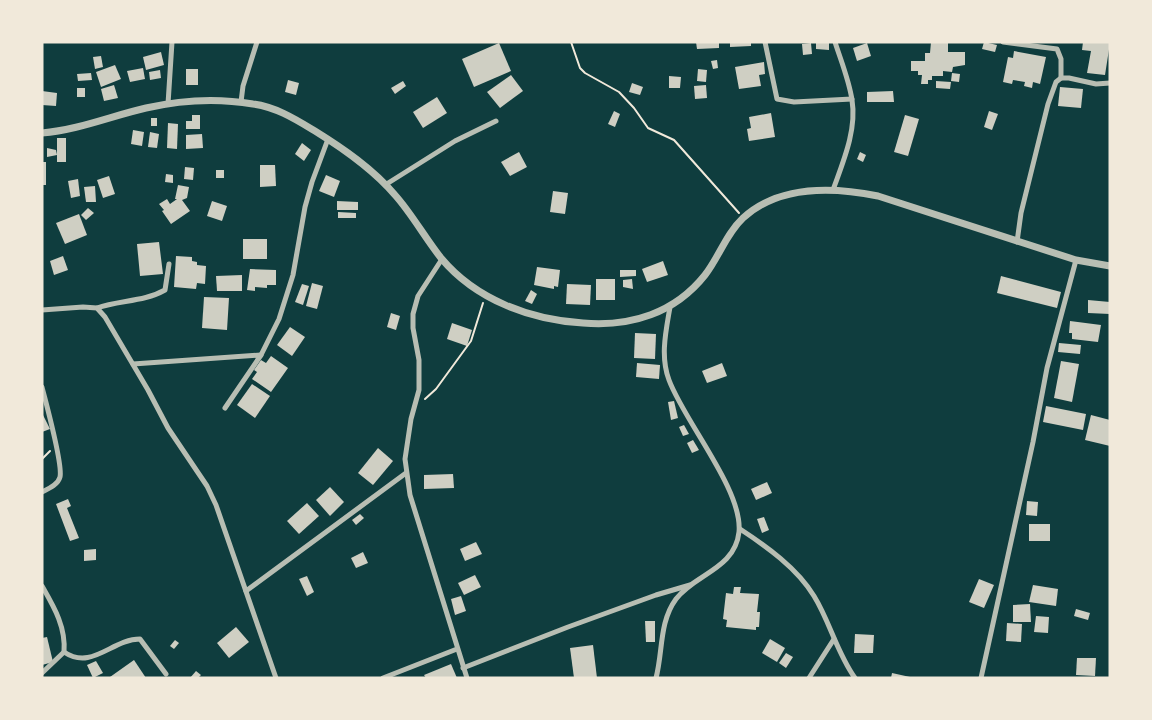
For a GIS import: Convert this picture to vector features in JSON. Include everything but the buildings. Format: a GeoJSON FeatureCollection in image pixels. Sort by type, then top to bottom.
{"type":"FeatureCollection","features":[{"type":"Feature","properties":{"kind":"street"},"geometry":{"type":"LineString","coordinates":[[168,104],[172,42]]}},
{"type":"Feature","properties":{"kind":"street"},"geometry":{"type":"LineString","coordinates":[[241,102],[243,86],[257,42]]}},
{"type":"Feature","properties":{"kind":"street"},"geometry":{"type":"LineString","coordinates":[[765,42],[777,99],[794,102],[852,99]]}},
{"type":"Feature","properties":{"kind":"street"},"geometry":{"type":"LineString","coordinates":[[832,190],[851,132],[852,99],[835,42]]}},
{"type":"Feature","properties":{"kind":"street"},"geometry":{"type":"LineString","coordinates":[[1003,42],[1057,49],[1061,59],[1061,78],[1053,87],[1048,105],[1017,242]]}},
{"type":"Feature","properties":{"kind":"street"},"geometry":{"type":"LineString","coordinates":[[1061,78],[1096,84],[1110,83]]}},
{"type":"Feature","properties":{"kind":"street"},"geometry":{"type":"LineString","coordinates":[[42,133],[60,132],[146,108],[198,100],[241,102],[267,107],[290,116],[369,168],[394,194],[442,259],[460,277],[485,294],[523,313],[555,321],[587,324],[619,322],[645,318],[670,307],[686,295],[706,274],[729,235],[743,218],[784,196],[804,192],[847,190],[878,196],[1076,261],[1110,266]]}},
{"type":"Feature","properties":{"kind":"street"},"geometry":{"type":"LineString","coordinates":[[385,185],[455,141],[496,121]]}},
{"type":"Feature","properties":{"kind":"street"},"geometry":{"type":"LineString","coordinates":[[225,408],[261,355],[279,319],[290,286],[310,190],[328,139]]}},
{"type":"Feature","properties":{"kind":"street"},"geometry":{"type":"LineString","coordinates":[[442,259],[418,296],[413,314],[413,328],[419,360],[419,390],[407,442],[406,473],[410,495],[467,678]]}},
{"type":"Feature","properties":{"kind":"street"},"geometry":{"type":"LineString","coordinates":[[981,678],[1047,368],[1076,261]]}},
{"type":"Feature","properties":{"kind":"street"},"geometry":{"type":"LineString","coordinates":[[42,309],[97,308],[111,303],[155,296],[165,290],[169,264]]}},
{"type":"Feature","properties":{"kind":"street"},"geometry":{"type":"LineString","coordinates":[[656,678],[662,634],[668,612],[677,598],[692,585],[728,560],[737,542],[740,529],[727,484],[684,412],[668,379],[664,343],[670,307]]}},
{"type":"Feature","properties":{"kind":"street"},"geometry":{"type":"LineString","coordinates":[[97,308],[105,317],[133,364],[168,428],[207,486],[226,531],[276,678]]}},
{"type":"Feature","properties":{"kind":"street"},"geometry":{"type":"LineString","coordinates":[[133,364],[261,355]]}},
{"type":"Feature","properties":{"kind":"street"},"geometry":{"type":"LineString","coordinates":[[42,387],[56,444],[60,477],[57,483],[42,492]]}},
{"type":"Feature","properties":{"kind":"street"},"geometry":{"type":"LineString","coordinates":[[246,591],[406,473]]}},
{"type":"Feature","properties":{"kind":"street"},"geometry":{"type":"LineString","coordinates":[[740,529],[764,545],[804,581],[815,598],[844,661],[855,678]]}},
{"type":"Feature","properties":{"kind":"street"},"geometry":{"type":"LineString","coordinates":[[463,668],[656,595],[692,585]]}},
{"type":"Feature","properties":{"kind":"street"},"geometry":{"type":"LineString","coordinates":[[42,586],[62,627],[64,652]]}},
{"type":"Feature","properties":{"kind":"street"},"geometry":{"type":"LineString","coordinates":[[64,652],[81,659],[131,639],[140,639],[166,674]]}},
{"type":"Feature","properties":{"kind":"street"},"geometry":{"type":"LineString","coordinates":[[809,678],[834,639]]}},
{"type":"Feature","properties":{"kind":"street"},"geometry":{"type":"LineString","coordinates":[[383,678],[457,649]]}},
{"type":"Feature","properties":{"kind":"street"},"geometry":{"type":"LineString","coordinates":[[42,673],[64,652]]}},
{"type":"Feature","properties":{"kind":"path"},"geometry":{"type":"LineString","coordinates":[[571,42],[580,68],[619,92],[634,108],[648,129],[674,140],[743,218]]}},
{"type":"Feature","properties":{"kind":"path"},"geometry":{"type":"LineString","coordinates":[[415,408],[436,389],[471,341],[485,294]]}}]}
